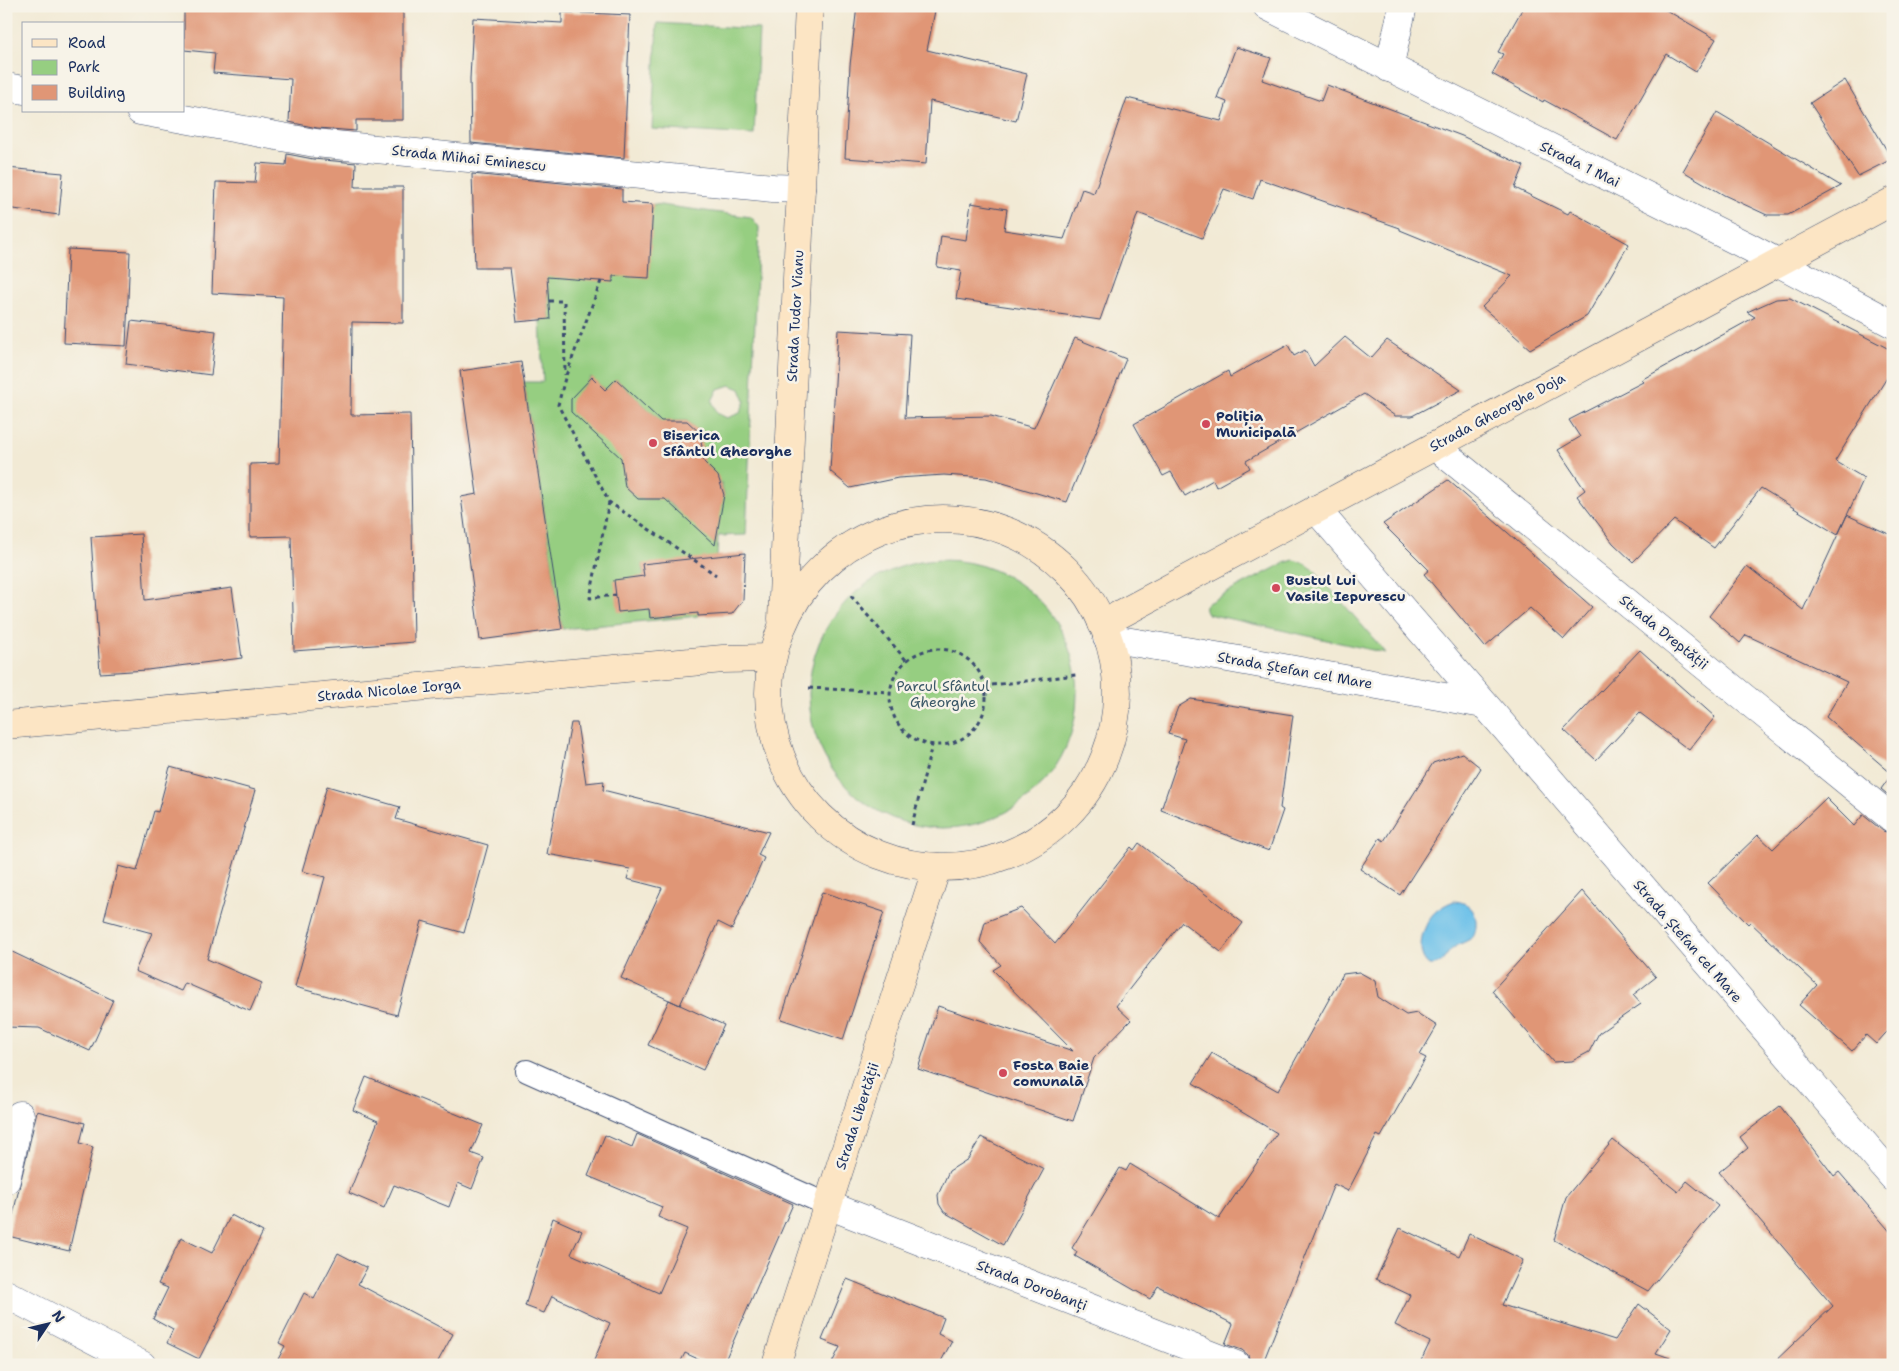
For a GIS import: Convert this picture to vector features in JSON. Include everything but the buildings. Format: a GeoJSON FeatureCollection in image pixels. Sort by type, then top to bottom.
{"type":"FeatureCollection","features":[{"type":"Feature","properties":{"kind":"street","name":"Strada Tudor Vianu"},"geometry":{"type":"LineString","coordinates":[[782,626],[809,6]]}},
{"type":"Feature","properties":{"kind":"street","name":"Strada 1 Mai"},"geometry":{"type":"LineString","coordinates":[[1266,6],[1749,247],[1893,324]]}},
{"type":"Feature","properties":{"kind":"street"},"geometry":{"type":"LineString","coordinates":[[1389,68],[1404,6]]}},
{"type":"Feature","properties":{"kind":"street"},"geometry":{"type":"LineString","coordinates":[[6,87],[22,90]]}},
{"type":"Feature","properties":{"kind":"street","name":"Strada Mihai Eminescu"},"geometry":{"type":"LineString","coordinates":[[145,112],[314,144],[801,189]]}},
{"type":"Feature","properties":{"kind":"street","name":"Strada Gheorghe Doja"},"geometry":{"type":"LineString","coordinates":[[1105,631],[1316,509],[1893,201]]}},
{"type":"Feature","properties":{"kind":"street","name":"Strada Dreptății"},"geometry":{"type":"LineString","coordinates":[[1435,446],[1893,819]]}},
{"type":"Feature","properties":{"kind":"street","name":"Strada Ștefan cel Mare"},"geometry":{"type":"LineString","coordinates":[[1316,509],[1893,1177]]}},
{"type":"Feature","properties":{"kind":"street"},"geometry":{"type":"LineString","coordinates":[[943,519],[992,526],[1012,534],[1034,545],[1071,575],[1086,594],[1105,631],[1116,678],[1114,720],[1103,760],[1083,797],[1067,815],[1049,831],[1013,852],[973,864],[937,867],[902,862],[868,850],[837,831],[811,806],[785,766],[775,737],[770,708],[769,684],[772,658],[782,626],[793,604],[807,584],[823,567],[842,551],[873,534],[895,525],[943,519]]}},
{"type":"Feature","properties":{"kind":"street","name":"Strada Ștefan cel Mare"},"geometry":{"type":"LineString","coordinates":[[1105,631],[1222,657],[1483,704]]}},
{"type":"Feature","properties":{"kind":"street","name":"Strada Nicolae Iorga"},"geometry":{"type":"LineString","coordinates":[[6,725],[723,659],[772,658]]}},
{"type":"Feature","properties":{"kind":"street","name":"Strada Libertății"},"geometry":{"type":"LineString","coordinates":[[776,1365],[937,867]]}},
{"type":"Feature","properties":{"kind":"street"},"geometry":{"type":"LineString","coordinates":[[6,1180],[20,1115]]}},
{"type":"Feature","properties":{"kind":"street","name":"Strada Dorobanți"},"geometry":{"type":"LineString","coordinates":[[828,1204],[1236,1365]]}},
{"type":"Feature","properties":{"kind":"street"},"geometry":{"type":"LineString","coordinates":[[6,1294],[142,1365]]}},
{"type":"Feature","properties":{"kind":"lane"},"geometry":{"type":"LineString","coordinates":[[527,1070],[828,1204]]}},
{"type":"Feature","properties":{"kind":"path"},"geometry":{"type":"LineString","coordinates":[[601,281],[565,378],[558,405],[609,502],[716,575]]}},
{"type":"Feature","properties":{"kind":"path"},"geometry":{"type":"LineString","coordinates":[[548,301],[564,301],[565,378]]}},
{"type":"Feature","properties":{"kind":"path"},"geometry":{"type":"LineString","coordinates":[[609,502],[590,598],[616,595]]}},
{"type":"Feature","properties":{"kind":"path"},"geometry":{"type":"LineString","coordinates":[[851,596],[906,660]]}},
{"type":"Feature","properties":{"kind":"path"},"geometry":{"type":"LineString","coordinates":[[933,650],[956,653],[967,659],[976,668],[984,686],[986,702],[978,724],[970,733],[958,741],[944,745],[932,745],[912,738],[902,730],[892,712],[890,692],[892,680],[906,660],[918,654],[933,650]]}},
{"type":"Feature","properties":{"kind":"path"},"geometry":{"type":"LineString","coordinates":[[984,686],[1076,676]]}},
{"type":"Feature","properties":{"kind":"path"},"geometry":{"type":"LineString","coordinates":[[809,688],[890,692]]}},
{"type":"Feature","properties":{"kind":"path"},"geometry":{"type":"LineString","coordinates":[[912,825],[932,745]]}},
{"type":"Feature","properties":{"kind":"green space"},"geometry":{"type":"Polygon","coordinates":[[[657,23],[759,29],[754,135],[652,129],[657,23]]]}},
{"type":"Feature","properties":{"kind":"green space"},"geometry":{"type":"Polygon","coordinates":[[[534,196],[613,281],[613,276],[653,204],[751,217],[759,227],[746,535],[718,536],[716,583],[697,583],[698,616],[562,629],[524,382],[543,382],[540,320],[550,319],[548,289],[534,196]],[[591,377],[576,395],[627,463],[623,468],[625,487],[638,499],[658,499],[661,496],[677,510],[724,495],[721,483],[711,475],[714,472],[699,457],[700,433],[687,421],[667,421],[664,424],[616,379],[605,390],[591,377]],[[730,385],[718,389],[712,401],[717,413],[727,418],[740,413],[745,401],[740,389],[730,385]],[[642,564],[650,618],[675,615],[642,564]]]}},
{"type":"Feature","properties":{"kind":"green space","name":"Parcul Sfântul Gheorghe"},"geometry":{"type":"Polygon","coordinates":[[[943,560],[969,563],[994,570],[1028,590],[1038,599],[1047,609],[1067,643],[1074,668],[1077,694],[1074,720],[1067,745],[1047,779],[1038,789],[1028,798],[994,818],[969,825],[943,828],[917,825],[892,818],[858,798],[848,789],[839,779],[819,745],[812,720],[809,694],[812,668],[819,643],[839,609],[848,599],[858,590],[892,570],[917,563],[943,560]]]}},
{"type":"Feature","properties":{"kind":"green space"},"geometry":{"type":"Polygon","coordinates":[[[1294,560],[1306,564],[1315,571],[1386,653],[1208,614],[1206,612],[1206,604],[1284,563],[1294,560]]]}},
{"type":"Feature","properties":{"kind":"water"},"geometry":{"type":"Polygon","coordinates":[[[1454,901],[1464,903],[1471,908],[1476,921],[1473,937],[1452,949],[1440,963],[1429,965],[1424,960],[1421,947],[1426,925],[1435,912],[1454,901]]]}},
{"type":"Feature","properties":{"kind":"place","name":"Poliția Municipală"},"geometry":{"type":"Point","coordinates":[1206,424]}},
{"type":"Feature","properties":{"kind":"place","name":"Biserica Sfântul Gheorghe"},"geometry":{"type":"Point","coordinates":[653,443]}},
{"type":"Feature","properties":{"kind":"place","name":"Bustul Lui Vasile Iepurescu"},"geometry":{"type":"Point","coordinates":[1276,588]}},
{"type":"Feature","properties":{"kind":"place","name":"Fosta Baie comunală"},"geometry":{"type":"Point","coordinates":[1003,1073]}}]}
